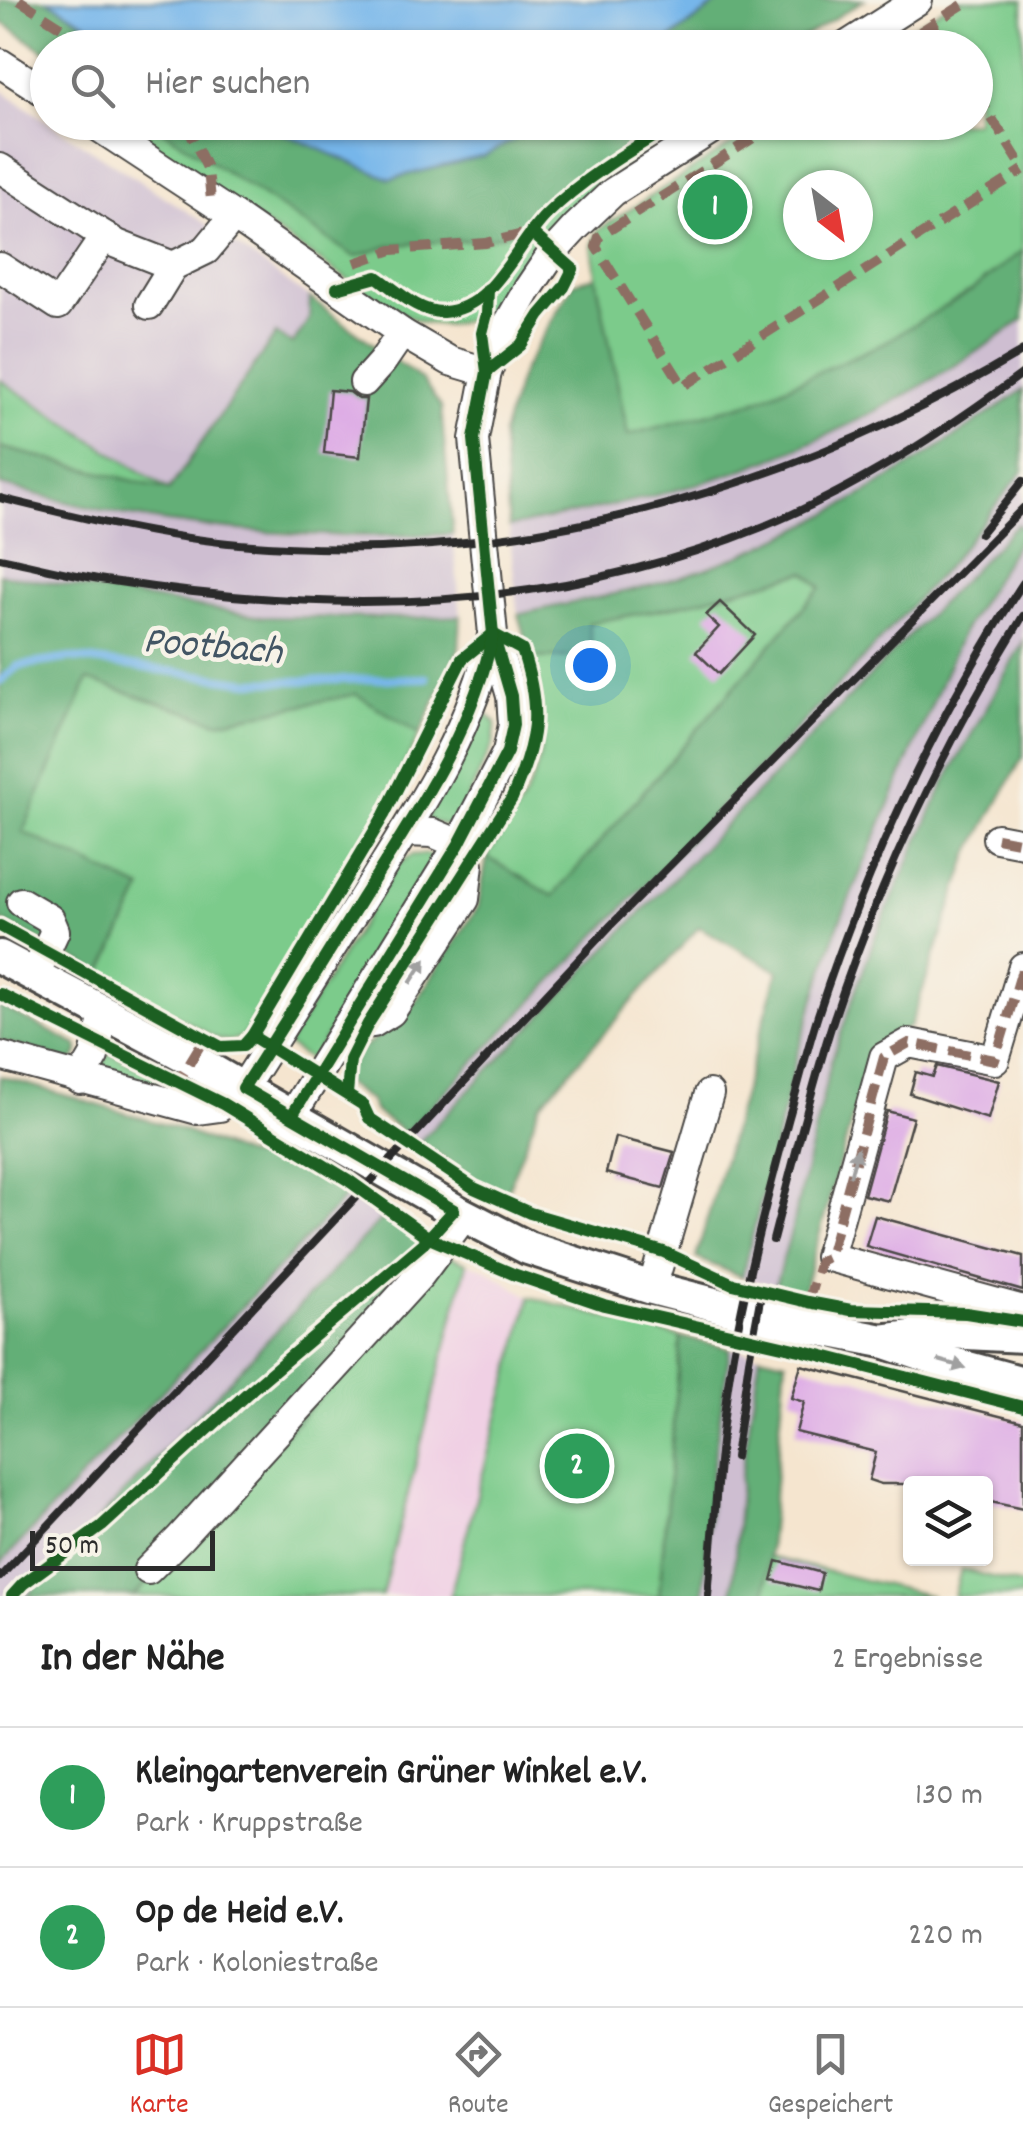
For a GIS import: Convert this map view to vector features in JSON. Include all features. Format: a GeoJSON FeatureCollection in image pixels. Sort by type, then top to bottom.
{"type":"FeatureCollection","features":[{"type":"Feature","properties":{"kind":"main road"},"geometry":{"type":"LineString","coordinates":[[0,957],[528,1248],[652,1288],[780,1322],[883,1340],[942,1361],[1023,1382]]}},
{"type":"Feature","properties":{"kind":"main road"},"geometry":{"type":"LineString","coordinates":[[883,1340],[948,1332],[1023,1336]]}},
{"type":"Feature","properties":{"kind":"street"},"geometry":{"type":"LineString","coordinates":[[871,30],[918,0]]}},
{"type":"Feature","properties":{"kind":"street"},"geometry":{"type":"LineString","coordinates":[[0,63],[30,82]]}},
{"type":"Feature","properties":{"kind":"street"},"geometry":{"type":"LineString","coordinates":[[118,140],[402,333],[450,361],[487,372]]}},
{"type":"Feature","properties":{"kind":"street"},"geometry":{"type":"LineString","coordinates":[[292,1116],[459,844],[507,752],[513,724],[512,696],[493,634],[474,439],[487,372],[506,327],[553,252],[613,192],[695,140]]}},
{"type":"Feature","properties":{"kind":"street"},"geometry":{"type":"LineString","coordinates":[[0,168],[117,244],[173,266]]}},
{"type":"Feature","properties":{"kind":"street"},"geometry":{"type":"LineString","coordinates":[[150,305],[173,266],[206,250],[234,216]]}},
{"type":"Feature","properties":{"kind":"street"},"geometry":{"type":"LineString","coordinates":[[0,268],[58,306],[105,236]]}},
{"type":"Feature","properties":{"kind":"street"},"geometry":{"type":"LineString","coordinates":[[364,382],[402,333]]}},
{"type":"Feature","properties":{"kind":"street"},"geometry":{"type":"LineString","coordinates":[[0,1056],[198,1110],[220,1107],[243,1088],[450,752],[486,667],[493,634]]}},
{"type":"Feature","properties":{"kind":"street"},"geometry":{"type":"LineString","coordinates":[[404,832],[433,834],[459,844]]}},
{"type":"Feature","properties":{"kind":"street"},"geometry":{"type":"LineString","coordinates":[[21,902],[50,919],[55,931],[35,974]]}},
{"type":"Feature","properties":{"kind":"street"},"geometry":{"type":"LineString","coordinates":[[1023,967],[995,1060],[909,1044],[884,1057],[829,1257],[1023,1310]]}},
{"type":"Feature","properties":{"kind":"street"},"geometry":{"type":"LineString","coordinates":[[80,1080],[94,1056],[104,1012]]}},
{"type":"Feature","properties":{"kind":"street"},"geometry":{"type":"LineString","coordinates":[[652,1288],[709,1094]]}},
{"type":"Feature","properties":{"kind":"street"},"geometry":{"type":"LineString","coordinates":[[148,1570],[421,1274],[465,1216]]}},
{"type":"Feature","properties":{"kind":"shaded area"},"geometry":{"type":"Polygon","coordinates":[[[0,89],[30,110],[30,140],[76,140],[205,223],[310,298],[309,319],[292,344],[275,334],[169,490],[0,380],[0,89]]]}},
{"type":"Feature","properties":{"kind":"shaded area"},"geometry":{"type":"Polygon","coordinates":[[[1023,320],[1023,390],[933,453],[774,542],[668,581],[518,615],[509,527],[639,500],[745,469],[817,440],[897,399],[1023,320]]]}},
{"type":"Feature","properties":{"kind":"shaded area"},"geometry":{"type":"Polygon","coordinates":[[[1023,471],[1023,529],[1016,525],[419,1142],[405,1133],[839,685],[950,563],[1023,471]]]}},
{"type":"Feature","properties":{"kind":"shaded area"},"geometry":{"type":"Polygon","coordinates":[[[0,485],[164,522],[286,535],[453,534],[461,616],[261,617],[0,574],[0,485]]]}},
{"type":"Feature","properties":{"kind":"shaded area"},"geometry":{"type":"Polygon","coordinates":[[[1023,533],[1023,642],[945,782],[875,937],[831,1061],[775,1286],[742,1277],[797,1055],[837,928],[963,631],[1023,533]]]}},
{"type":"Feature","properties":{"kind":"shaded area"},"geometry":{"type":"Polygon","coordinates":[[[348,1194],[384,1216],[27,1596],[0,1596],[0,1564],[348,1194]]]}},
{"type":"Feature","properties":{"kind":"shaded area"},"geometry":{"type":"Polygon","coordinates":[[[467,1263],[483,1268],[530,1297],[450,1596],[382,1596],[467,1263]]]}},
{"type":"Feature","properties":{"kind":"shaded area"},"geometry":{"type":"Polygon","coordinates":[[[730,1348],[760,1355],[741,1477],[732,1596],[703,1596],[712,1472],[730,1348]]]}},
{"type":"Feature","properties":{"kind":"green space"},"geometry":{"type":"Polygon","coordinates":[[[0,0],[48,0],[97,30],[30,30],[30,41],[0,21],[0,0]]]}},
{"type":"Feature","properties":{"kind":"green space"},"geometry":{"type":"Polygon","coordinates":[[[722,0],[864,0],[816,30],[683,30],[722,0]]]}},
{"type":"Feature","properties":{"kind":"green space"},"geometry":{"type":"Polygon","coordinates":[[[955,0],[1023,0],[1023,250],[971,291],[882,344],[752,402],[627,436],[592,246],[598,230],[738,140],[993,140],[993,30],[908,30],[955,0]]]}},
{"type":"Feature","properties":{"kind":"green space"},"geometry":{"type":"Polygon","coordinates":[[[137,140],[670,140],[619,172],[582,202],[558,226],[511,288],[480,314],[443,325],[422,322],[394,310],[137,140]]]}},
{"type":"Feature","properties":{"kind":"green space"},"geometry":{"type":"Polygon","coordinates":[[[178,140],[299,140],[390,179],[484,156],[513,140],[642,140],[542,209],[525,230],[485,239],[392,245],[355,257],[178,140]]]}},
{"type":"Feature","properties":{"kind":"green space"},"geometry":{"type":"Polygon","coordinates":[[[1023,250],[1023,320],[890,403],[819,439],[718,478],[629,502],[509,527],[502,434],[521,374],[574,282],[596,277],[628,435],[752,402],[882,344],[971,291],[1023,250]]]}},
{"type":"Feature","properties":{"kind":"green space"},"geometry":{"type":"Polygon","coordinates":[[[310,298],[422,380],[441,407],[453,534],[381,536],[238,530],[125,515],[0,485],[0,447],[169,490],[276,334],[293,344],[309,319],[310,298]]]}},
{"type":"Feature","properties":{"kind":"green space"},"geometry":{"type":"Polygon","coordinates":[[[0,380],[169,490],[0,447],[0,380]]]}},
{"type":"Feature","properties":{"kind":"green space"},"geometry":{"type":"Polygon","coordinates":[[[1023,390],[1023,471],[950,563],[839,685],[405,1133],[344,1083],[343,1076],[359,1050],[405,1017],[478,907],[487,857],[553,896],[821,587],[805,572],[673,607],[589,623],[593,656],[531,658],[518,615],[667,581],[762,546],[897,474],[1023,390]]]}},
{"type":"Feature","properties":{"kind":"green space"},"geometry":{"type":"Polygon","coordinates":[[[1017,524],[1023,533],[963,631],[837,928],[797,1055],[742,1277],[696,1258],[778,971],[699,927],[540,1105],[506,1195],[477,1181],[419,1142],[1017,524]]]}},
{"type":"Feature","properties":{"kind":"green space"},"geometry":{"type":"Polygon","coordinates":[[[805,572],[821,587],[553,896],[487,857],[528,791],[540,755],[541,712],[531,658],[592,656],[588,623],[673,607],[805,572]]]}},
{"type":"Feature","properties":{"kind":"green space"},"geometry":{"type":"Polygon","coordinates":[[[0,574],[261,617],[461,616],[459,649],[420,734],[356,694],[218,722],[88,680],[23,832],[142,889],[102,973],[0,920],[0,574]]]}},
{"type":"Feature","properties":{"kind":"green space"},"geometry":{"type":"Polygon","coordinates":[[[1023,642],[1023,757],[969,855],[910,1027],[872,1048],[803,1293],[775,1286],[831,1061],[875,937],[945,782],[1023,642]]]}},
{"type":"Feature","properties":{"kind":"green space"},"geometry":{"type":"Polygon","coordinates":[[[88,679],[218,722],[356,694],[420,734],[380,812],[245,1034],[237,1039],[214,1037],[102,973],[142,889],[22,832],[88,679]]]}},
{"type":"Feature","properties":{"kind":"green space"},"geometry":{"type":"Polygon","coordinates":[[[483,712],[496,722],[493,744],[454,828],[426,820],[478,716],[483,712]]]}},
{"type":"Feature","properties":{"kind":"green space"},"geometry":{"type":"Polygon","coordinates":[[[426,854],[436,859],[311,1061],[287,1045],[398,864],[412,855],[426,854]]]}},
{"type":"Feature","properties":{"kind":"green space"},"geometry":{"type":"Polygon","coordinates":[[[0,1006],[77,1045],[76,1057],[70,1062],[0,1041],[0,1006]]]}},
{"type":"Feature","properties":{"kind":"green space"},"geometry":{"type":"Polygon","coordinates":[[[110,1053],[167,1082],[167,1089],[96,1071],[110,1053]]]}},
{"type":"Feature","properties":{"kind":"green space"},"geometry":{"type":"Polygon","coordinates":[[[0,1076],[179,1129],[250,1157],[292,1161],[348,1194],[0,1564],[0,1076]]]}},
{"type":"Feature","properties":{"kind":"green space"},"geometry":{"type":"Polygon","coordinates":[[[384,1216],[449,1256],[184,1545],[134,1596],[27,1596],[384,1216]]]}},
{"type":"Feature","properties":{"kind":"green space"},"geometry":{"type":"Polygon","coordinates":[[[449,1256],[467,1263],[382,1596],[134,1596],[184,1545],[449,1256]]]}},
{"type":"Feature","properties":{"kind":"green space"},"geometry":{"type":"Polygon","coordinates":[[[530,1297],[681,1337],[659,1596],[450,1596],[530,1297]]]}},
{"type":"Feature","properties":{"kind":"green space"},"geometry":{"type":"Polygon","coordinates":[[[681,1337],[730,1348],[712,1472],[703,1596],[659,1596],[681,1337]]]}},
{"type":"Feature","properties":{"kind":"green space"},"geometry":{"type":"Polygon","coordinates":[[[760,1355],[786,1361],[765,1596],[732,1596],[741,1477],[760,1355]]]}},
{"type":"Feature","properties":{"kind":"green space"},"geometry":{"type":"Polygon","coordinates":[[[767,1557],[932,1596],[765,1596],[767,1557]]]}},
{"type":"Feature","properties":{"kind":"green space"},"geometry":{"type":"Polygon","coordinates":[[[961,1569],[1023,1585],[1023,1596],[954,1596],[961,1569]]]}},
{"type":"Feature","properties":{"kind":"water"},"geometry":{"type":"Polygon","coordinates":[[[48,0],[722,0],[682,30],[97,30],[48,0]]]}},
{"type":"Feature","properties":{"kind":"water"},"geometry":{"type":"Polygon","coordinates":[[[299,140],[513,140],[484,156],[390,179],[299,140]]]}},
{"type":"Feature","properties":{"kind":"building"},"geometry":{"type":"Polygon","coordinates":[[[330,390],[366,399],[360,457],[324,453],[330,390]]]}},
{"type":"Feature","properties":{"kind":"building"},"geometry":{"type":"Polygon","coordinates":[[[720,602],[755,635],[719,674],[696,652],[719,627],[706,615],[720,602]]]}},
{"type":"Feature","properties":{"kind":"building"},"geometry":{"type":"Polygon","coordinates":[[[937,1066],[999,1081],[988,1119],[910,1094],[916,1072],[933,1077],[937,1066]]]}},
{"type":"Feature","properties":{"kind":"building"},"geometry":{"type":"Polygon","coordinates":[[[887,1111],[913,1118],[889,1201],[864,1195],[887,1111]]]}},
{"type":"Feature","properties":{"kind":"building"},"geometry":{"type":"Polygon","coordinates":[[[615,1137],[674,1152],[663,1188],[606,1173],[615,1137]]]}},
{"type":"Feature","properties":{"kind":"building"},"geometry":{"type":"Polygon","coordinates":[[[875,1216],[1023,1256],[1023,1291],[866,1246],[875,1216]]]}},
{"type":"Feature","properties":{"kind":"building"},"geometry":{"type":"Polygon","coordinates":[[[801,1365],[1023,1422],[1023,1509],[993,1503],[993,1476],[903,1476],[903,1484],[869,1480],[876,1452],[796,1432],[804,1402],[791,1398],[801,1365]]]}},
{"type":"Feature","properties":{"kind":"building"},"geometry":{"type":"Polygon","coordinates":[[[777,1561],[822,1573],[818,1591],[772,1580],[777,1561]]]}},
{"type":"Feature","properties":{"kind":"waterway","name":"Pootbach"},"geometry":{"type":"LineString","coordinates":[[0,681],[18,666],[71,658],[250,682],[426,678]]}},
{"type":"Feature","properties":{"kind":"railway"},"geometry":{"type":"LineString","coordinates":[[0,498],[148,531],[239,544],[342,548],[445,544],[546,531],[646,510],[744,481],[933,401],[1023,351]]}},
{"type":"Feature","properties":{"kind":"railway"},"geometry":{"type":"LineString","coordinates":[[0,558],[98,579],[195,592],[360,602],[522,591],[602,577],[682,555],[797,512],[897,458],[1023,373]]}},
{"type":"Feature","properties":{"kind":"railway"},"geometry":{"type":"LineString","coordinates":[[980,534],[1023,481]]}},
{"type":"Feature","properties":{"kind":"railway"},"geometry":{"type":"LineString","coordinates":[[0,1577],[611,925],[1023,508]]}},
{"type":"Feature","properties":{"kind":"railway"},"geometry":{"type":"LineString","coordinates":[[708,1596],[733,1354],[766,1205],[814,1028],[859,903],[907,792],[962,685],[1023,583]]}},
{"type":"Feature","properties":{"kind":"railway"},"geometry":{"type":"LineString","coordinates":[[773,1240],[825,1048],[872,915],[941,763],[1023,616]]}},
{"type":"Feature","properties":{"kind":"railway"},"geometry":{"type":"LineString","coordinates":[[735,1457],[762,1289]]}},
{"type":"Feature","properties":{"kind":"marked path"},"geometry":{"type":"LineString","coordinates":[[19,0],[66,30]]}},
{"type":"Feature","properties":{"kind":"marked path"},"geometry":{"type":"LineString","coordinates":[[923,30],[970,0]]}},
{"type":"Feature","properties":{"kind":"marked path"},"geometry":{"type":"LineString","coordinates":[[932,24],[936,30]]}},
{"type":"Feature","properties":{"kind":"marked path"},"geometry":{"type":"LineString","coordinates":[[993,120],[1023,168]]}},
{"type":"Feature","properties":{"kind":"marked path"},"geometry":{"type":"LineString","coordinates":[[194,140],[208,170],[211,200]]}},
{"type":"Feature","properties":{"kind":"marked path"},"geometry":{"type":"LineString","coordinates":[[750,140],[599,237],[596,247],[683,386],[1023,170]]}},
{"type":"Feature","properties":{"kind":"marked path"},"geometry":{"type":"LineString","coordinates":[[355,263],[392,250],[486,243],[531,232]]}},
{"type":"Feature","properties":{"kind":"marked path"},"geometry":{"type":"LineString","coordinates":[[997,838],[1023,843]]}},
{"type":"Feature","properties":{"kind":"marked path"},"geometry":{"type":"LineString","coordinates":[[808,1302],[820,1261],[829,1257],[884,1057],[909,1043],[995,1060],[1023,967]]}},
{"type":"Feature","properties":{"kind":"marked path"},"geometry":{"type":"LineString","coordinates":[[170,1079],[178,1082],[204,1039]]}},
{"type":"Feature","properties":{"kind":"cycle path"},"geometry":{"type":"LineString","coordinates":[[337,288],[377,277],[425,309],[443,312],[461,308],[490,288],[535,228],[561,201],[648,140]]}},
{"type":"Feature","properties":{"kind":"cycle path"},"geometry":{"type":"LineString","coordinates":[[487,372],[521,345],[573,269],[531,232]]}},
{"type":"Feature","properties":{"kind":"cycle path"},"geometry":{"type":"LineString","coordinates":[[292,1115],[459,844],[507,752],[513,725],[511,696],[493,634],[474,439],[487,372],[482,333],[488,289]]}},
{"type":"Feature","properties":{"kind":"cycle path"},"geometry":{"type":"LineString","coordinates":[[252,1036],[384,815],[462,659],[493,634]]}},
{"type":"Feature","properties":{"kind":"cycle path"},"geometry":{"type":"LineString","coordinates":[[347,1094],[350,1060],[368,1024],[512,798],[527,759],[534,725],[528,671],[522,650],[493,634]]}},
{"type":"Feature","properties":{"kind":"cycle path"},"geometry":{"type":"LineString","coordinates":[[12,1596],[102,1526],[252,1389],[424,1243],[454,1210],[243,1088],[439,772],[471,705],[493,634]]}},
{"type":"Feature","properties":{"kind":"cycle path"},"geometry":{"type":"LineString","coordinates":[[0,926],[221,1047],[243,1046],[252,1036],[363,1105],[369,1118],[474,1188],[530,1213],[664,1252],[733,1284],[808,1302],[851,1310],[966,1313],[1023,1322]]}},
{"type":"Feature","properties":{"kind":"cycle path"},"geometry":{"type":"LineString","coordinates":[[0,994],[223,1104],[348,1180],[429,1238],[513,1274],[604,1305],[1023,1407]]}},
{"type":"Feature","properties":{"kind":"place","name":"Kleingartenverein Grüner Winkel e.V."},"geometry":{"type":"Point","coordinates":[715,207]}},
{"type":"Feature","properties":{"kind":"place","name":"Op de Heid e.V."},"geometry":{"type":"Point","coordinates":[577,1466]}}]}
